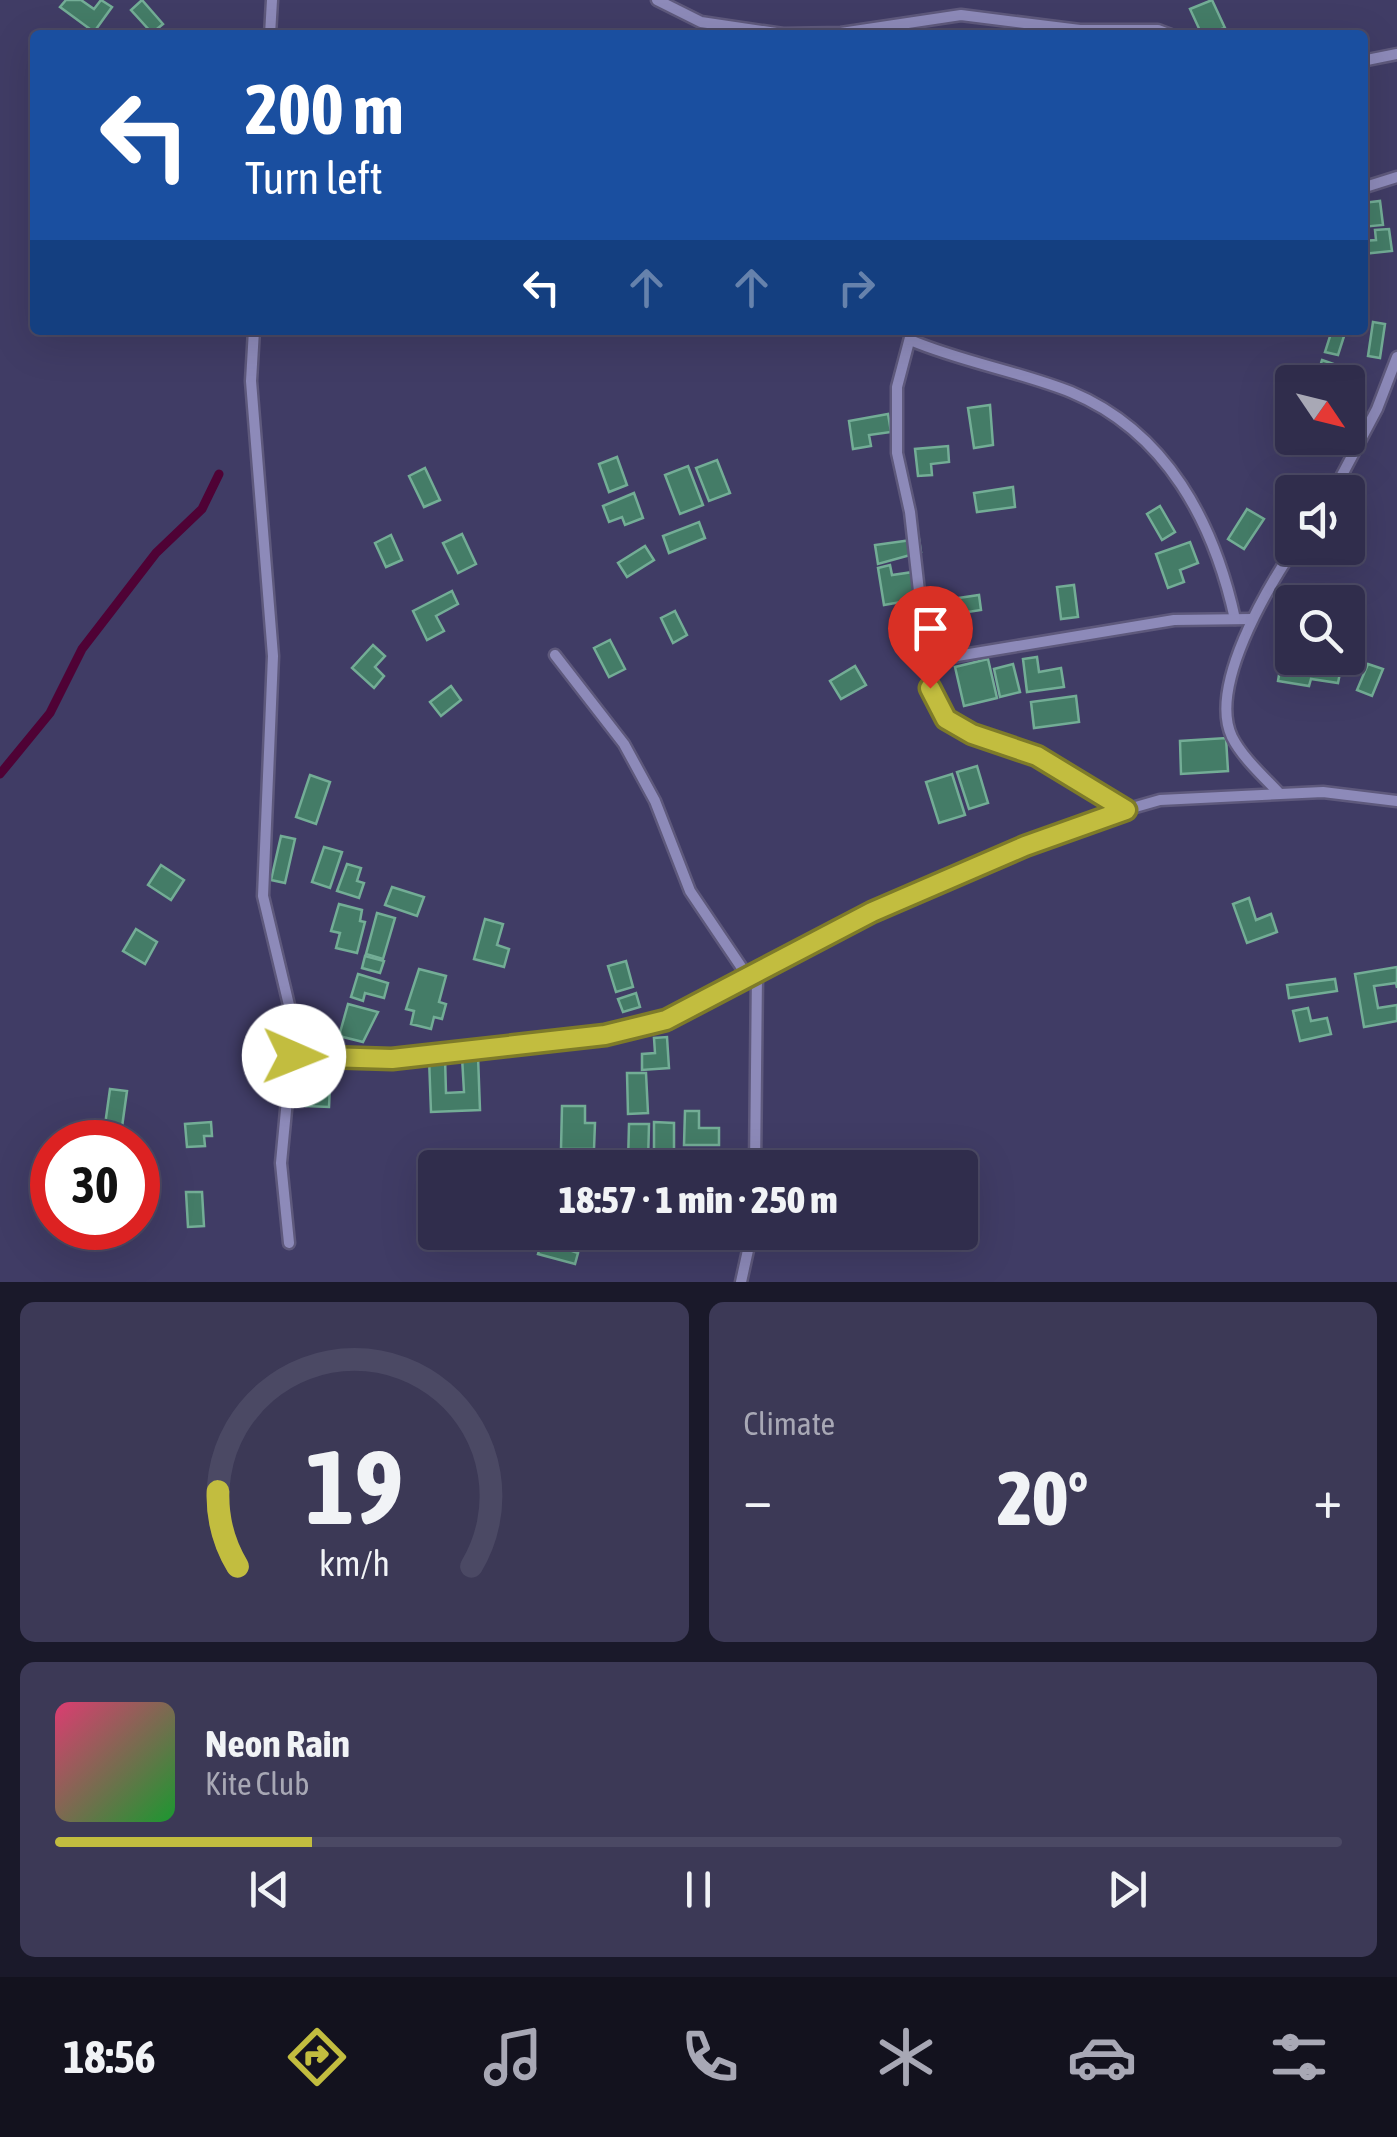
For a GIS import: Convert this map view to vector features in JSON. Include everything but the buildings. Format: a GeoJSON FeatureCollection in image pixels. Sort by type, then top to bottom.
{"type":"FeatureCollection","features":[{"type":"Feature","properties":{"kind":"street"},"geometry":{"type":"LineString","coordinates":[[270,30],[272,0]]}},
{"type":"Feature","properties":{"kind":"street"},"geometry":{"type":"LineString","coordinates":[[657,0],[702,22],[756,30]]}},
{"type":"Feature","properties":{"kind":"street"},"geometry":{"type":"LineString","coordinates":[[855,30],[961,15],[1080,30],[1158,30]]}},
{"type":"Feature","properties":{"kind":"street"},"geometry":{"type":"LineString","coordinates":[[1368,60],[1397,54]]}},
{"type":"Feature","properties":{"kind":"street"},"geometry":{"type":"LineString","coordinates":[[1368,186],[1397,177]]}},
{"type":"Feature","properties":{"kind":"street"},"geometry":{"type":"LineString","coordinates":[[254,335],[251,381],[273,656],[262,896],[287,992],[294,1056],[281,1162],[289,1243]]}},
{"type":"Feature","properties":{"kind":"street"},"geometry":{"type":"LineString","coordinates":[[1126,810],[1037,756],[972,734],[946,719],[930,688],[910,512],[897,453],[897,387],[911,335],[959,360],[1072,393],[1142,436],[1162,456],[1210,531],[1235,619]]}},
{"type":"Feature","properties":{"kind":"street"},"geometry":{"type":"LineString","coordinates":[[1342,475],[1377,409],[1397,357]]}},
{"type":"Feature","properties":{"kind":"street"},"geometry":{"type":"LineString","coordinates":[[1278,792],[1232,736],[1228,702],[1252,619],[1284,565]]}},
{"type":"Feature","properties":{"kind":"street"},"geometry":{"type":"LineString","coordinates":[[928,661],[1174,620],[1252,619]]}},
{"type":"Feature","properties":{"kind":"street"},"geometry":{"type":"LineString","coordinates":[[555,655],[624,744],[654,801],[690,890],[752,974],[755,1150]]}},
{"type":"Feature","properties":{"kind":"street"},"geometry":{"type":"LineString","coordinates":[[294,1056],[392,1059],[605,1035],[666,1020],[937,882],[1160,800],[1323,792],[1397,801]]}},
{"type":"Feature","properties":{"kind":"street"},"geometry":{"type":"LineString","coordinates":[[741,1282],[748,1250]]}},
{"type":"Feature","properties":{"kind":"waterway"},"geometry":{"type":"LineString","coordinates":[[0,774],[50,713],[82,649],[156,553],[202,509],[219,474]]}},
{"type":"Feature","properties":{"kind":"route"},"geometry":{"type":"LineString","coordinates":[[294,1056],[392,1059],[605,1035],[666,1020],[937,882],[1126,810],[1078,777],[1037,756],[972,734],[946,719],[930,688]]}}]}
